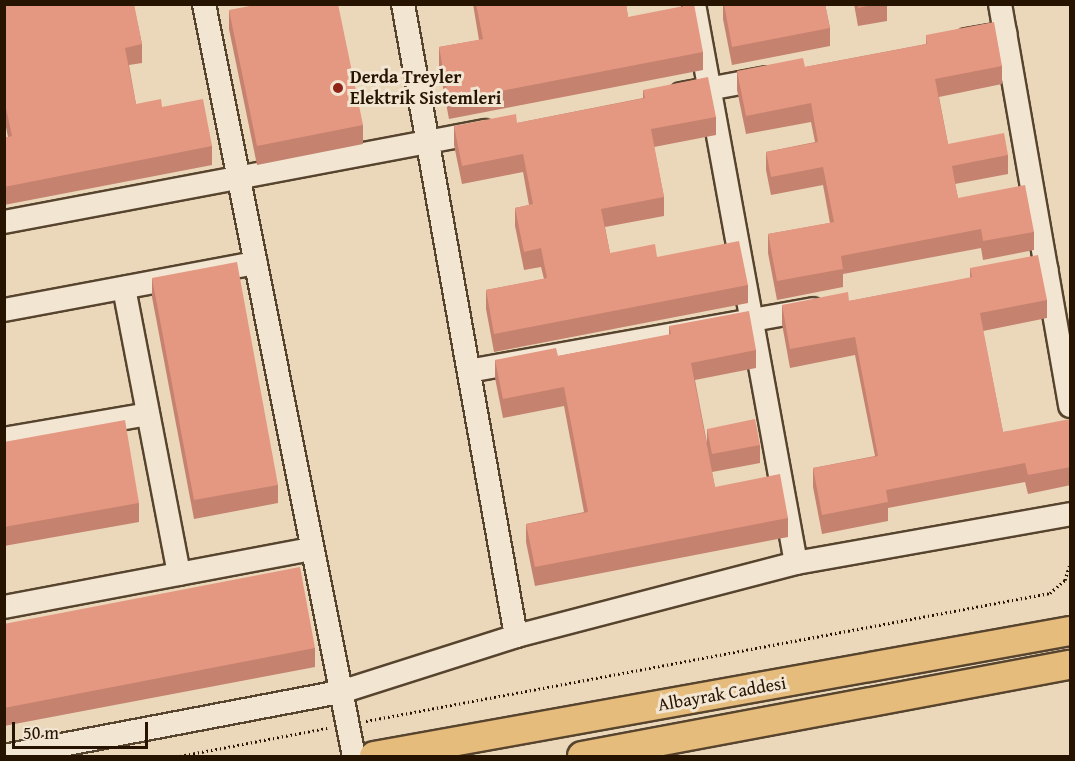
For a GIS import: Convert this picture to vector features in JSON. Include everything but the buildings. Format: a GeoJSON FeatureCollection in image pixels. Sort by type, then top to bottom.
{"type":"FeatureCollection","features":[{"type":"Feature","properties":{"kind":"main road","name":"Albayrak Caddesi"},"geometry":{"type":"LineString","coordinates":[[374,756],[1071,631]]}},
{"type":"Feature","properties":{"kind":"main road"},"geometry":{"type":"LineString","coordinates":[[582,756],[1071,665]]}},
{"type":"Feature","properties":{"kind":"street"},"geometry":{"type":"LineString","coordinates":[[204,4],[354,756]]}},
{"type":"Feature","properties":{"kind":"street"},"geometry":{"type":"LineString","coordinates":[[403,4],[516,636]]}},
{"type":"Feature","properties":{"kind":"street"},"geometry":{"type":"LineString","coordinates":[[694,4],[796,563]]}},
{"type":"Feature","properties":{"kind":"street"},"geometry":{"type":"LineString","coordinates":[[1000,4],[1071,406]]}},
{"type":"Feature","properties":{"kind":"street"},"geometry":{"type":"LineString","coordinates":[[948,44],[1005,33]]}},
{"type":"Feature","properties":{"kind":"street"},"geometry":{"type":"LineString","coordinates":[[662,98],[789,74]]}},
{"type":"Feature","properties":{"kind":"street"},"geometry":{"type":"LineString","coordinates":[[4,222],[510,126]]}},
{"type":"Feature","properties":{"kind":"street"},"geometry":{"type":"LineString","coordinates":[[4,310],[256,263]]}},
{"type":"Feature","properties":{"kind":"street"},"geometry":{"type":"LineString","coordinates":[[987,279],[1047,269]]}},
{"type":"Feature","properties":{"kind":"street"},"geometry":{"type":"LineString","coordinates":[[124,288],[179,574]]}},
{"type":"Feature","properties":{"kind":"street"},"geometry":{"type":"LineString","coordinates":[[469,372],[834,305]]}},
{"type":"Feature","properties":{"kind":"street"},"geometry":{"type":"LineString","coordinates":[[4,439],[148,414]]}},
{"type":"Feature","properties":{"kind":"street"},"geometry":{"type":"LineString","coordinates":[[4,756],[341,692],[516,636],[796,563],[1071,514]]}},
{"type":"Feature","properties":{"kind":"street"},"geometry":{"type":"LineString","coordinates":[[4,607],[312,549]]}},
{"type":"Feature","properties":{"kind":"path"},"geometry":{"type":"LineString","coordinates":[[180,756],[1050,593],[1065,580],[1071,564]]}},
{"type":"Feature","properties":{"kind":"place","name":"Derda Treyler Elektrik Sistemleri"},"geometry":{"type":"Point","coordinates":[338,88]}}]}
